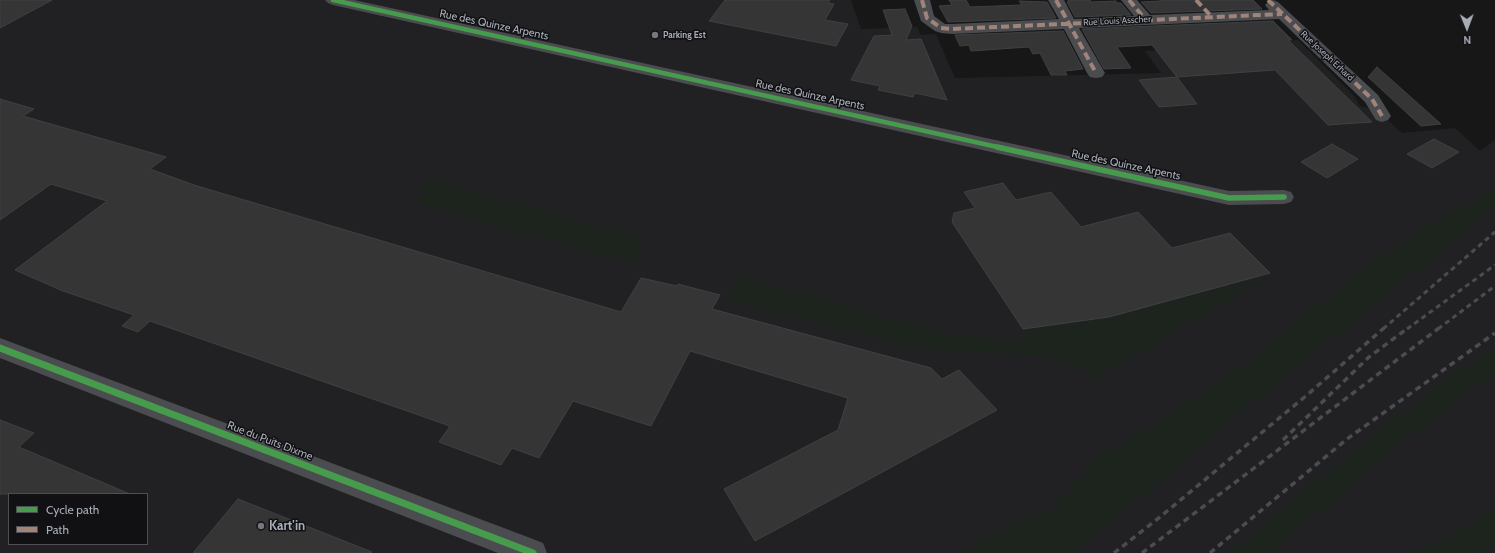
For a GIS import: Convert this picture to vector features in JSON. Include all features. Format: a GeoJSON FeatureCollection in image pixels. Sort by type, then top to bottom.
{"type":"FeatureCollection","features":[{"type":"Feature","properties":{"kind":"street","name":"Rue des Quinze Arpents"},"geometry":{"type":"LineString","coordinates":[[333,0],[1229,198],[1284,197]]}},
{"type":"Feature","properties":{"kind":"street","name":"Rue Louis Asscher"},"geometry":{"type":"LineString","coordinates":[[922,0],[927,18],[941,28],[952,29],[1145,19],[1282,14]]}},
{"type":"Feature","properties":{"kind":"street"},"geometry":{"type":"LineString","coordinates":[[1056,0],[1096,73]]}},
{"type":"Feature","properties":{"kind":"street"},"geometry":{"type":"LineString","coordinates":[[1129,0],[1145,19]]}},
{"type":"Feature","properties":{"kind":"street"},"geometry":{"type":"LineString","coordinates":[[1196,0],[1211,16]]}},
{"type":"Feature","properties":{"kind":"street","name":"Rue Joseph Erhard"},"geometry":{"type":"LineString","coordinates":[[1268,0],[1372,99],[1382,116]]}},
{"type":"Feature","properties":{"kind":"street","name":"Rue du Puits Dixme"},"geometry":{"type":"LineString","coordinates":[[0,348],[534,553]]}},
{"type":"Feature","properties":{"kind":"shaded area"},"geometry":{"type":"Polygon","coordinates":[[[0,0],[851,0],[861,29],[918,27],[920,35],[936,34],[955,78],[1161,73],[1145,51],[1298,40],[1354,96],[1360,106],[1386,112],[1388,120],[1402,133],[1455,128],[1480,151],[1495,140],[1495,553],[0,553],[0,0]]]}},
{"type":"Feature","properties":{"kind":"shaded area"},"geometry":{"type":"Polygon","coordinates":[[[433,180],[644,239],[630,262],[412,202],[433,180]]]}},
{"type":"Feature","properties":{"kind":"shaded area"},"geometry":{"type":"Polygon","coordinates":[[[1495,187],[1495,209],[1295,367],[1074,553],[962,553],[1013,524],[1049,511],[1101,456],[1231,375],[1384,253],[1495,187]]]}},
{"type":"Feature","properties":{"kind":"shaded area"},"geometry":{"type":"Polygon","coordinates":[[[740,276],[935,331],[974,338],[1027,339],[1024,331],[1063,326],[1103,318],[1269,276],[1096,378],[1057,357],[919,348],[728,300],[740,276]]]}},
{"type":"Feature","properties":{"kind":"shaded area"},"geometry":{"type":"Polygon","coordinates":[[[1495,346],[1495,371],[1379,461],[1271,553],[1227,553],[1403,411],[1495,346]]]}},
{"type":"Feature","properties":{"kind":"shaded area"},"geometry":{"type":"Polygon","coordinates":[[[1495,506],[1495,544],[1488,549],[1478,553],[1409,553],[1448,538],[1495,506]]]}},
{"type":"Feature","properties":{"kind":"building"},"geometry":{"type":"Polygon","coordinates":[[[0,0],[52,0],[0,28],[0,0]]]}},
{"type":"Feature","properties":{"kind":"building"},"geometry":{"type":"Polygon","coordinates":[[[725,0],[830,0],[828,3],[834,4],[825,20],[848,24],[836,46],[709,21],[725,0]]]}},
{"type":"Feature","properties":{"kind":"building"},"geometry":{"type":"Polygon","coordinates":[[[949,0],[966,0],[970,7],[1022,5],[1019,1],[1047,2],[1056,18],[948,22],[939,6],[952,5],[949,0]]]}},
{"type":"Feature","properties":{"kind":"building"},"geometry":{"type":"Polygon","coordinates":[[[1068,0],[1090,0],[1091,2],[1116,1],[1117,3],[1121,3],[1131,15],[1075,17],[1067,2],[1069,2],[1068,0]]]}},
{"type":"Feature","properties":{"kind":"building"},"geometry":{"type":"Polygon","coordinates":[[[1160,0],[1253,0],[1262,9],[1151,13],[1141,2],[1160,0]]]}},
{"type":"Feature","properties":{"kind":"building"},"geometry":{"type":"Polygon","coordinates":[[[905,9],[912,26],[906,40],[921,39],[947,100],[915,93],[913,97],[878,90],[880,86],[851,80],[874,36],[892,35],[883,10],[905,9]]]}},
{"type":"Feature","properties":{"kind":"building"},"geometry":{"type":"Polygon","coordinates":[[[1273,21],[1292,40],[1288,40],[1372,122],[1328,125],[1275,70],[1177,77],[1152,45],[1117,47],[1131,68],[1104,69],[1082,29],[1273,21]]]}},
{"type":"Feature","properties":{"kind":"building"},"geometry":{"type":"Polygon","coordinates":[[[1063,31],[1083,69],[1065,71],[1067,75],[1051,75],[1040,53],[1033,54],[1029,47],[971,51],[969,45],[960,46],[955,35],[1063,31]]]}},
{"type":"Feature","properties":{"kind":"building"},"geometry":{"type":"Polygon","coordinates":[[[1377,67],[1441,124],[1421,126],[1368,77],[1377,67]]]}},
{"type":"Feature","properties":{"kind":"building"},"geometry":{"type":"Polygon","coordinates":[[[1177,77],[1197,104],[1159,107],[1139,80],[1177,77]]]}},
{"type":"Feature","properties":{"kind":"building"},"geometry":{"type":"Polygon","coordinates":[[[0,99],[34,109],[23,116],[166,157],[150,169],[194,185],[621,312],[641,278],[677,286],[678,284],[720,295],[712,309],[931,368],[942,379],[959,370],[997,410],[755,541],[724,489],[838,430],[848,398],[690,351],[651,426],[573,401],[539,458],[512,448],[501,465],[439,442],[450,426],[150,321],[138,332],[122,326],[134,315],[63,291],[15,270],[107,201],[51,184],[0,220],[0,99]]]}},
{"type":"Feature","properties":{"kind":"building"},"geometry":{"type":"Polygon","coordinates":[[[1434,139],[1459,152],[1432,168],[1407,154],[1434,139]]]}},
{"type":"Feature","properties":{"kind":"building"},"geometry":{"type":"Polygon","coordinates":[[[1332,144],[1358,159],[1327,178],[1301,162],[1332,144]]]}},
{"type":"Feature","properties":{"kind":"building"},"geometry":{"type":"Polygon","coordinates":[[[1003,183],[1016,200],[1051,192],[1081,227],[1138,212],[1172,248],[1230,233],[1270,273],[1109,317],[1023,329],[952,222],[954,213],[975,208],[964,192],[1003,183]]]}},
{"type":"Feature","properties":{"kind":"building"},"geometry":{"type":"Polygon","coordinates":[[[0,420],[34,433],[19,447],[128,493],[8,493],[0,494],[0,420]]]}},
{"type":"Feature","properties":{"kind":"building","name":"Kart'in"},"geometry":{"type":"Polygon","coordinates":[[[238,499],[372,552],[193,553],[238,499]]]}},
{"type":"Feature","properties":{"kind":"railway"},"geometry":{"type":"LineString","coordinates":[[1383,329],[1495,232]]}},
{"type":"Feature","properties":{"kind":"railway"},"geometry":{"type":"LineString","coordinates":[[1407,329],[1495,265]]}},
{"type":"Feature","properties":{"kind":"railway"},"geometry":{"type":"LineString","coordinates":[[1438,329],[1495,286]]}},
{"type":"Feature","properties":{"kind":"railway"},"geometry":{"type":"LineString","coordinates":[[1114,553],[1160,517],[1307,395],[1384,328]]}},
{"type":"Feature","properties":{"kind":"railway"},"geometry":{"type":"LineString","coordinates":[[1283,440],[1369,357],[1408,328]]}},
{"type":"Feature","properties":{"kind":"railway"},"geometry":{"type":"LineString","coordinates":[[1142,553],[1439,328]]}},
{"type":"Feature","properties":{"kind":"railway"},"geometry":{"type":"LineString","coordinates":[[1210,553],[1347,439],[1495,333]]}},
{"type":"Feature","properties":{"kind":"marked path"},"geometry":{"type":"LineString","coordinates":[[922,0],[927,18],[941,28],[952,29],[1282,14]]}},
{"type":"Feature","properties":{"kind":"marked path"},"geometry":{"type":"LineString","coordinates":[[1056,0],[1096,73]]}},
{"type":"Feature","properties":{"kind":"marked path"},"geometry":{"type":"LineString","coordinates":[[1129,0],[1145,19]]}},
{"type":"Feature","properties":{"kind":"marked path"},"geometry":{"type":"LineString","coordinates":[[1196,0],[1211,16]]}},
{"type":"Feature","properties":{"kind":"marked path"},"geometry":{"type":"LineString","coordinates":[[1268,0],[1372,99],[1382,116]]}},
{"type":"Feature","properties":{"kind":"cycle path"},"geometry":{"type":"LineString","coordinates":[[333,0],[1229,198],[1284,197]]}},
{"type":"Feature","properties":{"kind":"cycle path"},"geometry":{"type":"LineString","coordinates":[[0,348],[533,553]]}},
{"type":"Feature","properties":{"kind":"place","name":"Parking Est"},"geometry":{"type":"Point","coordinates":[655,35]}},
{"type":"Feature","properties":{"kind":"place","name":"Kart'in"},"geometry":{"type":"Point","coordinates":[261,526]}}]}
